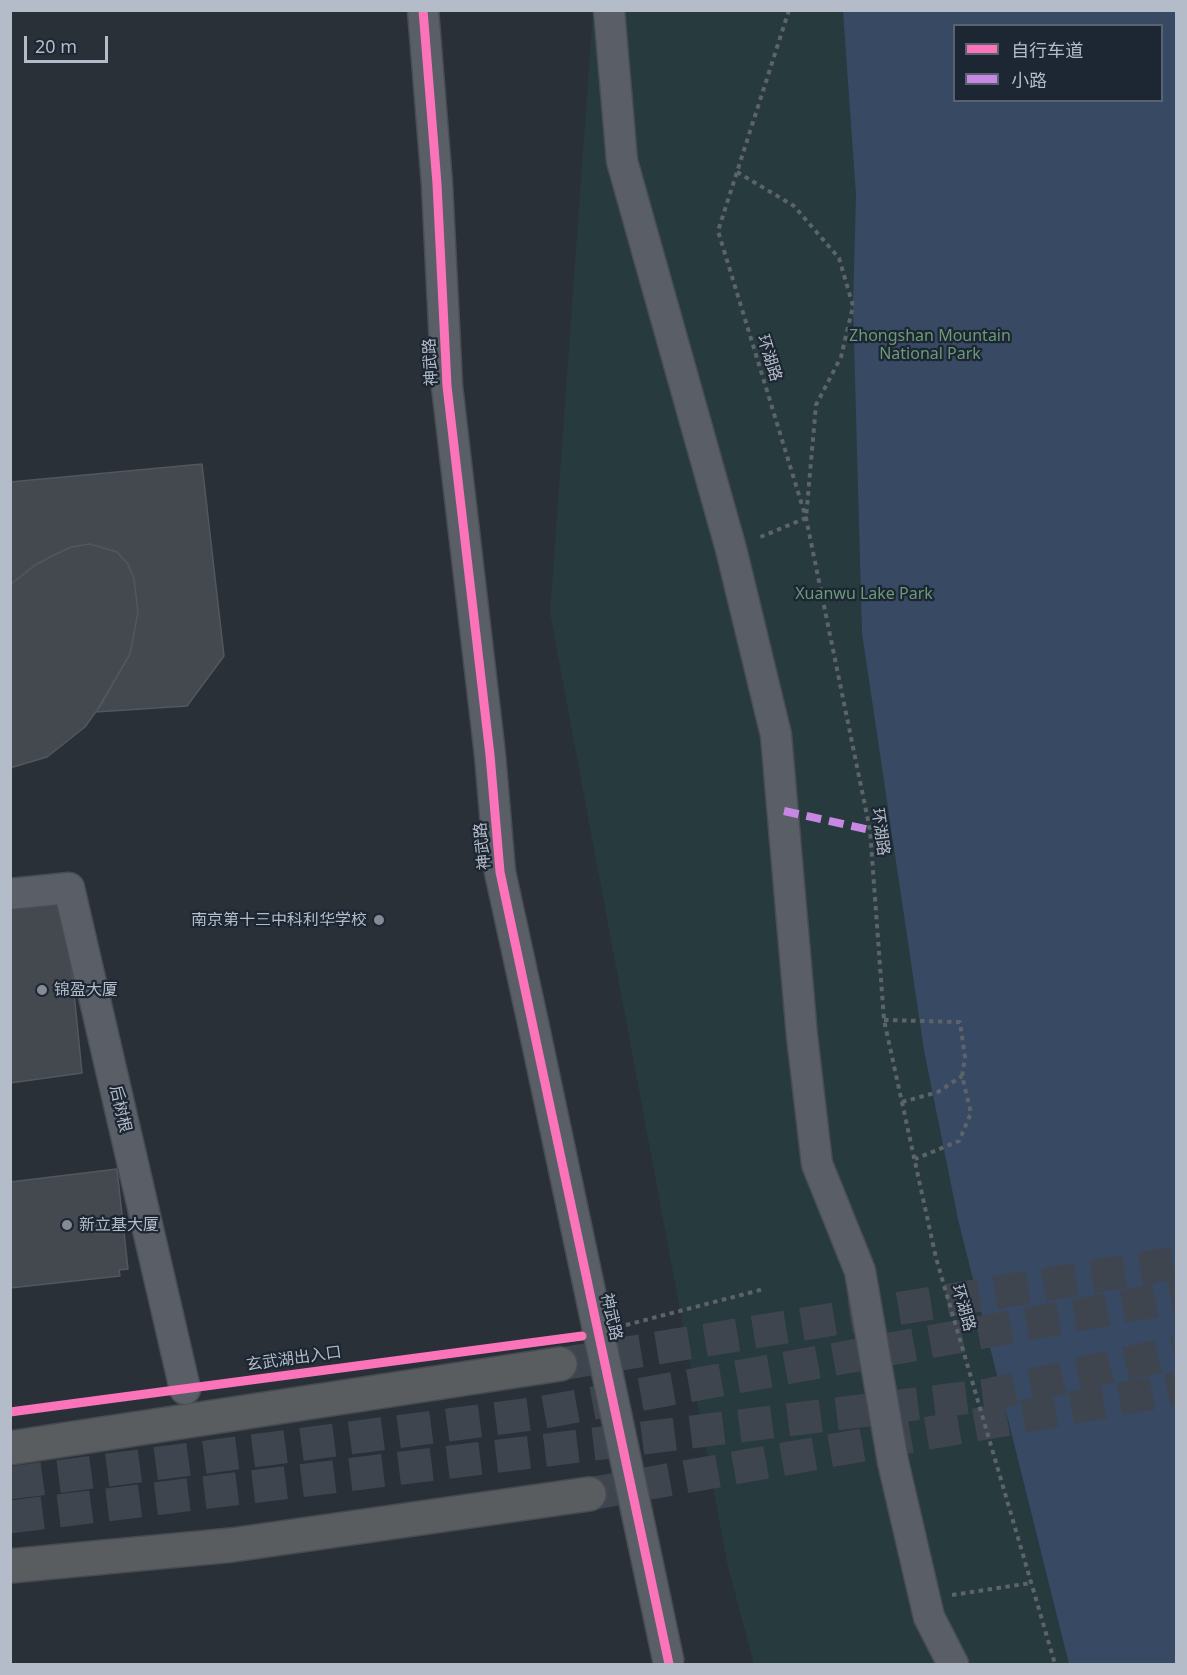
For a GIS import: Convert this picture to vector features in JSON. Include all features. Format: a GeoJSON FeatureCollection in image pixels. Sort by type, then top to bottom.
{"type":"FeatureCollection","features":[{"type":"Feature","properties":{"kind":"highway"},"geometry":{"type":"LineString","coordinates":[[10,1448],[560,1364]]}},
{"type":"Feature","properties":{"kind":"highway"},"geometry":{"type":"LineString","coordinates":[[12,1563],[232,1545],[589,1494]]}},
{"type":"Feature","properties":{"kind":"street","name":"神武路"},"geometry":{"type":"LineString","coordinates":[[423,10],[437,184],[447,386],[490,755],[500,872],[669,1665]]}},
{"type":"Feature","properties":{"kind":"street"},"geometry":{"type":"LineString","coordinates":[[609,10],[622,161],[731,549],[776,735],[802,1036],[818,1164],[860,1271],[893,1462],[929,1617],[953,1665]]}},
{"type":"Feature","properties":{"kind":"street","name":"后树根"},"geometry":{"type":"LineString","coordinates":[[10,894],[69,888],[185,1389]]}},
{"type":"Feature","properties":{"kind":"path"},"geometry":{"type":"LineString","coordinates":[[731,549],[806,518],[816,405],[841,357],[853,306],[839,258],[794,206],[737,172]]}},
{"type":"Feature","properties":{"kind":"path"},"geometry":{"type":"LineString","coordinates":[[884,1020],[960,1022],[965,1058],[962,1076],[971,1113],[959,1142],[915,1159]]}},
{"type":"Feature","properties":{"kind":"path"},"geometry":{"type":"LineString","coordinates":[[902,1102],[938,1092],[962,1076]]}},
{"type":"Feature","properties":{"kind":"path"},"geometry":{"type":"LineString","coordinates":[[616,1327],[764,1288]]}},
{"type":"Feature","properties":{"kind":"path"},"geometry":{"type":"LineString","coordinates":[[925,1599],[1031,1583]]}},
{"type":"Feature","properties":{"kind":"green space","name":"Xuanwu Lake Park"},"geometry":{"type":"Polygon","coordinates":[[[593,11],[1176,11],[1176,1664],[754,1664],[728,1567],[550,613],[593,11]]]}},
{"type":"Feature","properties":{"kind":"water","name":"Zhongshan Mountain National Park"},"geometry":{"type":"Polygon","coordinates":[[[843,11],[1176,11],[1176,1664],[1069,1664],[958,1219],[924,1050],[862,633],[853,306],[856,195],[843,11]]]}},
{"type":"Feature","properties":{"kind":"building"},"geometry":{"type":"Polygon","coordinates":[[[202,464],[224,656],[187,706],[96,712],[130,654],[138,612],[134,579],[128,564],[117,552],[90,544],[71,547],[52,556],[35,565],[10,585],[10,482],[202,464]]]}},
{"type":"Feature","properties":{"kind":"building"},"geometry":{"type":"Polygon","coordinates":[[[90,544],[117,552],[128,564],[134,579],[138,612],[130,654],[102,703],[85,727],[47,757],[10,768],[10,585],[35,565],[52,556],[71,547],[90,544]]]}},
{"type":"Feature","properties":{"kind":"building","name":"锦盈大厦"},"geometry":{"type":"Polygon","coordinates":[[[65,902],[82,1073],[10,1083],[10,908],[65,902]]]}},
{"type":"Feature","properties":{"kind":"building","name":"新立基大厦"},"geometry":{"type":"Polygon","coordinates":[[[117,1169],[128,1269],[119,1270],[120,1276],[10,1288],[10,1182],[117,1169]]]}},
{"type":"Feature","properties":{"kind":"tunnel"},"geometry":{"type":"LineString","coordinates":[[560,1364],[1176,1263]]}},
{"type":"Feature","properties":{"kind":"tunnel"},"geometry":{"type":"LineString","coordinates":[[10,1483],[539,1413],[1176,1297]]}},
{"type":"Feature","properties":{"kind":"tunnel"},"geometry":{"type":"LineString","coordinates":[[10,1517],[988,1395],[1176,1352]]}},
{"type":"Feature","properties":{"kind":"tunnel"},"geometry":{"type":"LineString","coordinates":[[589,1494],[1176,1389]]}},
{"type":"Feature","properties":{"kind":"marked path"},"geometry":{"type":"LineString","coordinates":[[784,811],[870,830]]}},
{"type":"Feature","properties":{"kind":"cycle path"},"geometry":{"type":"LineString","coordinates":[[423,10],[437,184],[447,386],[490,755],[500,872],[669,1664]]}},
{"type":"Feature","properties":{"kind":"cycle path","name":"玄武湖出入口"},"geometry":{"type":"LineString","coordinates":[[10,1412],[582,1336]]}},
{"type":"Feature","properties":{"kind":"place","name":"南京第十三中科利华学校"},"geometry":{"type":"Point","coordinates":[379,920]}},
{"type":"Feature","properties":{"kind":"place","name":"锦盈大厦"},"geometry":{"type":"Point","coordinates":[42,990]}},
{"type":"Feature","properties":{"kind":"place","name":"新立基大厦"},"geometry":{"type":"Point","coordinates":[67,1225]}}]}
